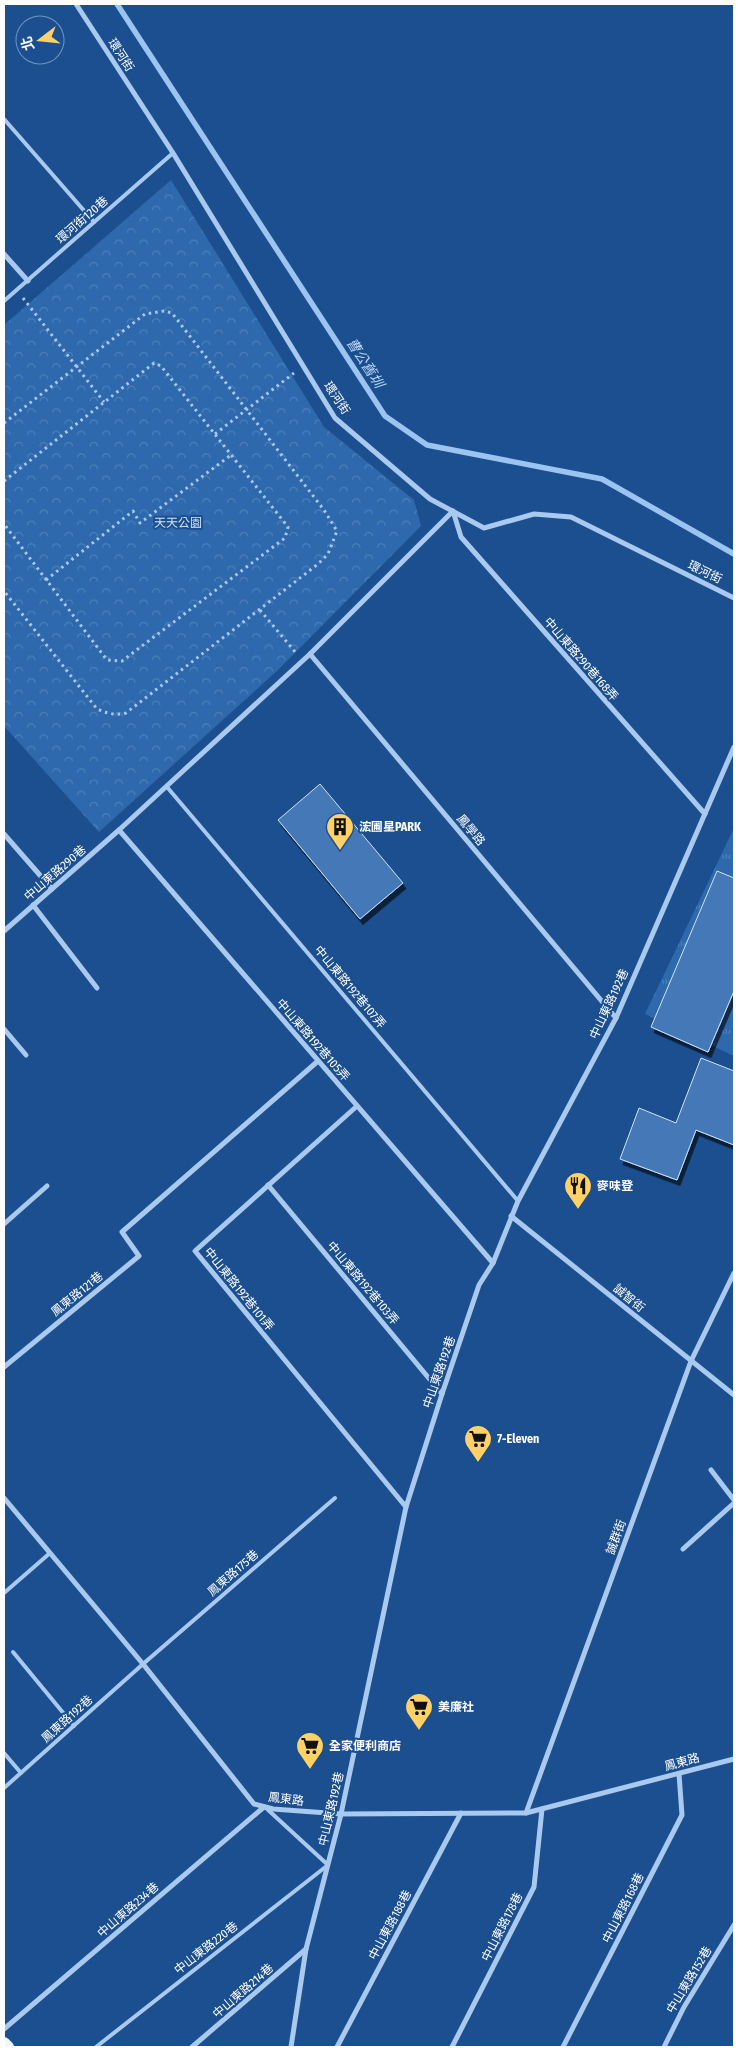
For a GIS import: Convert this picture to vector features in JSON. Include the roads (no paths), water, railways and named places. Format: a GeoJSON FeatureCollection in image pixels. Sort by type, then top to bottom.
{"type":"FeatureCollection","features":[{"type":"Feature","properties":{"kind":"main road"},"geometry":{"type":"LineString","coordinates":[[4,2043],[8,2047]]}},
{"type":"Feature","properties":{"kind":"street","name":"環河街"},"geometry":{"type":"LineString","coordinates":[[76,4],[173,153],[305,365],[335,418],[430,498],[484,528],[534,514],[571,517],[734,598]]}},
{"type":"Feature","properties":{"kind":"street"},"geometry":{"type":"LineString","coordinates":[[4,254],[28,281]]}},
{"type":"Feature","properties":{"kind":"street","name":"中山東路290巷"},"geometry":{"type":"LineString","coordinates":[[4,931],[119,830],[310,654],[454,510]]}},
{"type":"Feature","properties":{"kind":"street","name":"中山東路290巷168弄"},"geometry":{"type":"LineString","coordinates":[[454,510],[461,537],[705,814]]}},
{"type":"Feature","properties":{"kind":"street","name":"鳳學路"},"geometry":{"type":"LineString","coordinates":[[310,654],[616,1018]]}},
{"type":"Feature","properties":{"kind":"street","name":"中山東路192巷"},"geometry":{"type":"LineString","coordinates":[[291,2047],[306,1949],[341,1814],[406,1507],[442,1394],[479,1286],[493,1263],[518,1201],[616,1018],[734,747]]}},
{"type":"Feature","properties":{"kind":"street","name":"中山東路192巷105弄"},"geometry":{"type":"LineString","coordinates":[[119,830],[493,1263]]}},
{"type":"Feature","properties":{"kind":"street"},"geometry":{"type":"LineString","coordinates":[[4,834],[52,889]]}},
{"type":"Feature","properties":{"kind":"street"},"geometry":{"type":"LineString","coordinates":[[33,905],[97,988]]}},
{"type":"Feature","properties":{"kind":"street"},"geometry":{"type":"LineString","coordinates":[[4,1029],[26,1055]]}},
{"type":"Feature","properties":{"kind":"street","name":"鳳東路121巷"},"geometry":{"type":"LineString","coordinates":[[4,1366],[139,1256],[122,1232],[318,1061]]}},
{"type":"Feature","properties":{"kind":"street","name":"中山東路192巷101弄"},"geometry":{"type":"LineString","coordinates":[[357,1106],[195,1251],[406,1507]]}},
{"type":"Feature","properties":{"kind":"street","name":"中山東路192巷103弄"},"geometry":{"type":"LineString","coordinates":[[268,1185],[442,1394]]}},
{"type":"Feature","properties":{"kind":"street"},"geometry":{"type":"LineString","coordinates":[[4,1224],[47,1186]]}},
{"type":"Feature","properties":{"kind":"street","name":"誠智街"},"geometry":{"type":"LineString","coordinates":[[511,1216],[734,1395]]}},
{"type":"Feature","properties":{"kind":"street","name":"誠群街"},"geometry":{"type":"LineString","coordinates":[[526,1813],[691,1361],[734,1273]]}},
{"type":"Feature","properties":{"kind":"street"},"geometry":{"type":"LineString","coordinates":[[682,1548],[734,1501],[710,1470]]}},
{"type":"Feature","properties":{"kind":"street","name":"鳳東路"},"geometry":{"type":"LineString","coordinates":[[4,1498],[144,1664],[254,1804],[273,1809],[341,1814],[526,1813],[734,1759]]}},
{"type":"Feature","properties":{"kind":"street","name":"中山東路168巷"},"geometry":{"type":"LineString","coordinates":[[563,2047],[682,1815],[679,1774]]}},
{"type":"Feature","properties":{"kind":"street","name":"中山東路234巷"},"geometry":{"type":"LineString","coordinates":[[4,2029],[264,1807]]}},
{"type":"Feature","properties":{"kind":"street","name":"中山東路178巷"},"geometry":{"type":"LineString","coordinates":[[452,2047],[534,1887],[542,1809]]}},
{"type":"Feature","properties":{"kind":"street","name":"中山東路188巷"},"geometry":{"type":"LineString","coordinates":[[336,2047],[461,1813]]}},
{"type":"Feature","properties":{"kind":"street","name":"中山東路152巷"},"geometry":{"type":"LineString","coordinates":[[664,2047],[684,2006],[734,1925]]}},
{"type":"Feature","properties":{"kind":"street","name":"中山東路214巷"},"geometry":{"type":"LineString","coordinates":[[192,2047],[306,1949]]}},
{"type":"Feature","properties":{"kind":"lane"},"geometry":{"type":"LineString","coordinates":[[4,119],[94,222]]}},
{"type":"Feature","properties":{"kind":"lane","name":"環河街120巷"},"geometry":{"type":"LineString","coordinates":[[4,302],[173,153]]}},
{"type":"Feature","properties":{"kind":"lane","name":"中山東路192巷107弄"},"geometry":{"type":"LineString","coordinates":[[167,786],[518,1201]]}},
{"type":"Feature","properties":{"kind":"lane","name":"鳳東路175巷"},"geometry":{"type":"LineString","coordinates":[[144,1664],[335,1498]]}},
{"type":"Feature","properties":{"kind":"lane"},"geometry":{"type":"LineString","coordinates":[[4,1594],[50,1553]]}},
{"type":"Feature","properties":{"kind":"lane"},"geometry":{"type":"LineString","coordinates":[[13,1652],[74,1726]]}},
{"type":"Feature","properties":{"kind":"lane","name":"鳳東路192巷"},"geometry":{"type":"LineString","coordinates":[[4,1788],[144,1664]]}},
{"type":"Feature","properties":{"kind":"lane"},"geometry":{"type":"LineString","coordinates":[[4,1753],[21,1773]]}},
{"type":"Feature","properties":{"kind":"lane"},"geometry":{"type":"LineString","coordinates":[[264,1807],[328,1865]]}},
{"type":"Feature","properties":{"kind":"lane","name":"中山東路220巷"},"geometry":{"type":"LineString","coordinates":[[96,2047],[328,1865]]}},
{"type":"Feature","properties":{"kind":"waterway","name":"曹公舊圳"},"geometry":{"type":"LineString","coordinates":[[117,4],[385,416],[427,445],[602,479],[734,554]]}},
{"type":"Feature","properties":{"kind":"place","name":"浤圃星PARK"},"geometry":{"type":"Point","coordinates":[340,851]}},
{"type":"Feature","properties":{"kind":"place","name":"麥味登"},"geometry":{"type":"Point","coordinates":[578,1210]}},
{"type":"Feature","properties":{"kind":"place","name":"7-Eleven"},"geometry":{"type":"Point","coordinates":[478,1463]}},
{"type":"Feature","properties":{"kind":"place","name":"美廉社"},"geometry":{"type":"Point","coordinates":[419,1731]}},
{"type":"Feature","properties":{"kind":"place","name":"全家便利商店"},"geometry":{"type":"Point","coordinates":[310,1770]}},
{"type":"Feature","properties":{"kind":"park label","name":"天天公園"},"geometry":{"type":"Point","coordinates":[178,523]}}]}
